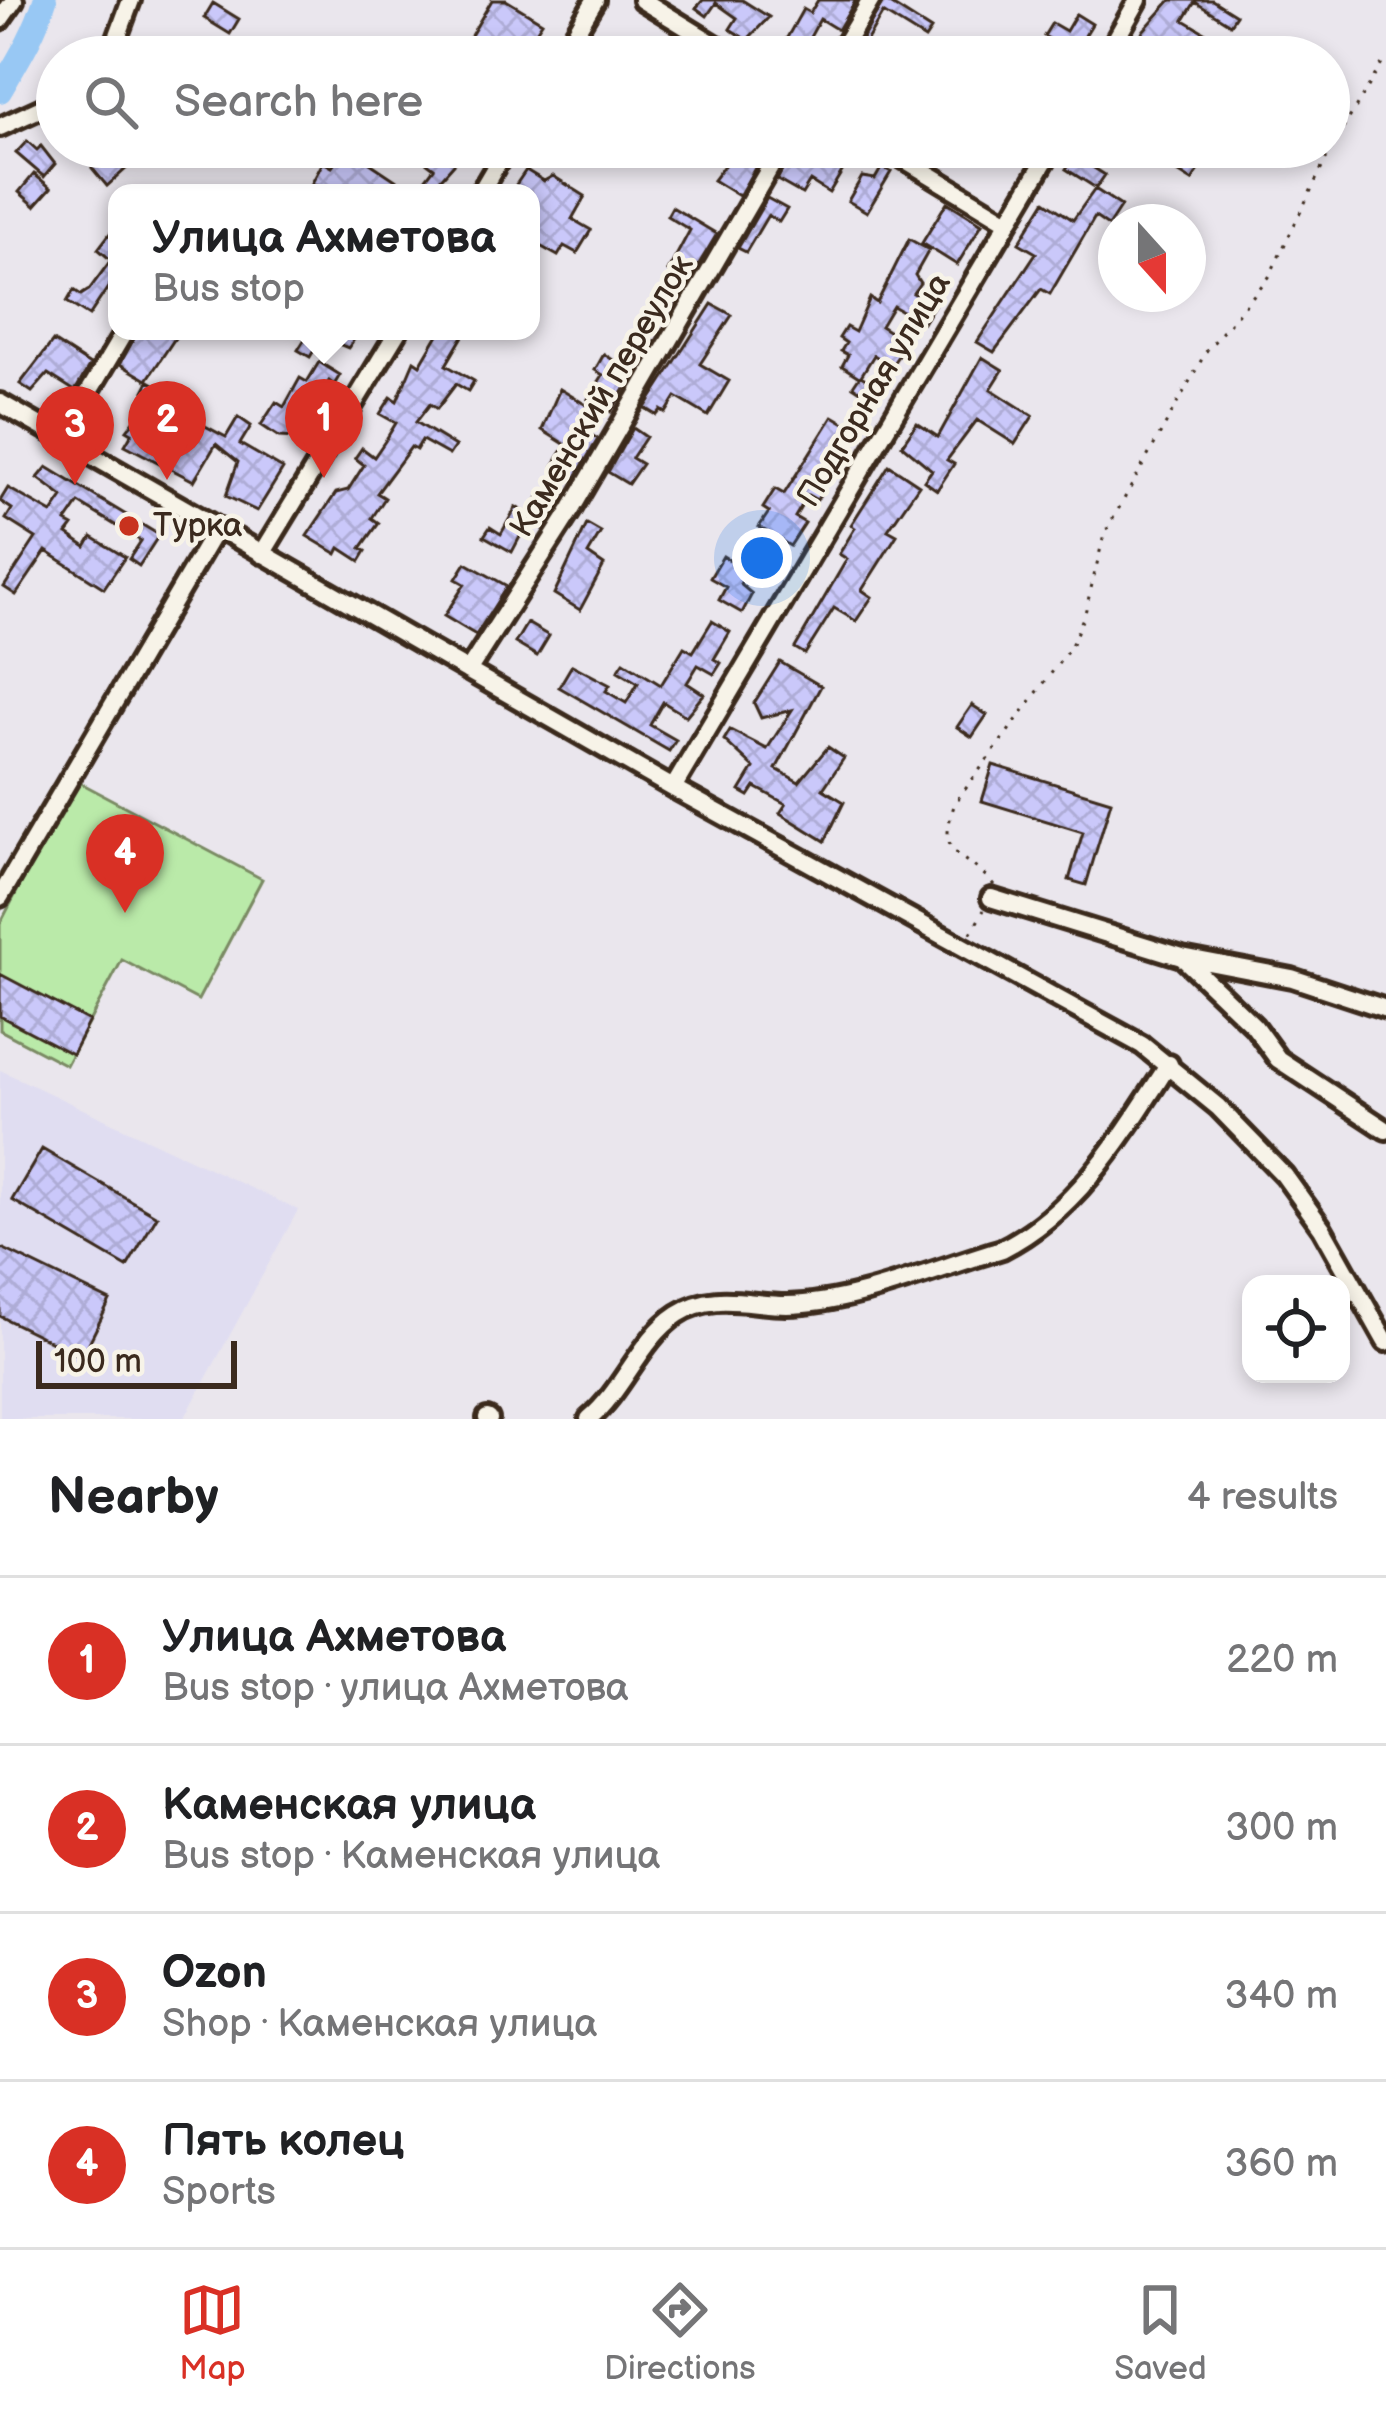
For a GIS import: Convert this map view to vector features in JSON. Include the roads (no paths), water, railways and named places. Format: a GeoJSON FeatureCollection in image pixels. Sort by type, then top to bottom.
{"type":"FeatureCollection","features":[{"type":"Feature","properties":{"kind":"street"},"geometry":{"type":"LineString","coordinates":[[0,20],[14,0]]}},
{"type":"Feature","properties":{"kind":"street"},"geometry":{"type":"LineString","coordinates":[[120,36],[131,0]]}},
{"type":"Feature","properties":{"kind":"street"},"geometry":{"type":"LineString","coordinates":[[123,29],[145,0]]}},
{"type":"Feature","properties":{"kind":"street"},"geometry":{"type":"LineString","coordinates":[[574,36],[595,0]]}},
{"type":"Feature","properties":{"kind":"street"},"geometry":{"type":"LineString","coordinates":[[642,0],[701,36]]}},
{"type":"Feature","properties":{"kind":"street"},"geometry":{"type":"LineString","coordinates":[[850,36],[871,0]]}},
{"type":"Feature","properties":{"kind":"street"},"geometry":{"type":"LineString","coordinates":[[1118,36],[1138,0]]}},
{"type":"Feature","properties":{"kind":"street"},"geometry":{"type":"LineString","coordinates":[[0,127],[36,110]]}},
{"type":"Feature","properties":{"kind":"street","name":"Каменский переулок"},"geometry":{"type":"LineString","coordinates":[[469,671],[571,510],[770,168]]}},
{"type":"Feature","properties":{"kind":"street"},"geometry":{"type":"LineString","coordinates":[[919,168],[1008,222]]}},
{"type":"Feature","properties":{"kind":"street","name":"Подгорная улица"},"geometry":{"type":"LineString","coordinates":[[674,788],[1041,168]]}},
{"type":"Feature","properties":{"kind":"street"},"geometry":{"type":"LineString","coordinates":[[61,439],[120,340]]}},
{"type":"Feature","properties":{"kind":"street"},"geometry":{"type":"LineString","coordinates":[[262,554],[393,340]]}},
{"type":"Feature","properties":{"kind":"street"},"geometry":{"type":"LineString","coordinates":[[0,404],[674,788],[1109,1025],[1169,1064],[1284,1175],[1322,1228],[1386,1342]]}},
{"type":"Feature","properties":{"kind":"street"},"geometry":{"type":"LineString","coordinates":[[0,897],[216,529]]}},
{"type":"Feature","properties":{"kind":"street"},"geometry":{"type":"LineString","coordinates":[[991,898],[1182,957],[1292,978],[1386,1010]]}},
{"type":"Feature","properties":{"kind":"street"},"geometry":{"type":"LineString","coordinates":[[1182,957],[1254,1026],[1278,1059],[1386,1130]]}},
{"type":"Feature","properties":{"kind":"street"},"geometry":{"type":"LineString","coordinates":[[589,1419],[606,1405],[658,1331],[689,1308],[719,1300],[824,1301],[1002,1249],[1028,1236],[1075,1194],[1169,1064]]}},
{"type":"Feature","properties":{"kind":"waterway"},"geometry":{"type":"LineString","coordinates":[[0,91],[45,0]]}},
{"type":"Feature","properties":{"kind":"place","name":"Улица Ахметова"},"geometry":{"type":"Point","coordinates":[324,478]}},
{"type":"Feature","properties":{"kind":"place","name":"Каменская улица"},"geometry":{"type":"Point","coordinates":[167,480]}},
{"type":"Feature","properties":{"kind":"place","name":"Ozon"},"geometry":{"type":"Point","coordinates":[75,485]}},
{"type":"Feature","properties":{"kind":"place","name":"Турка"},"geometry":{"type":"Point","coordinates":[129,526]}},
{"type":"Feature","properties":{"kind":"place","name":"Пять колец"},"geometry":{"type":"Point","coordinates":[125,913]}}]}
